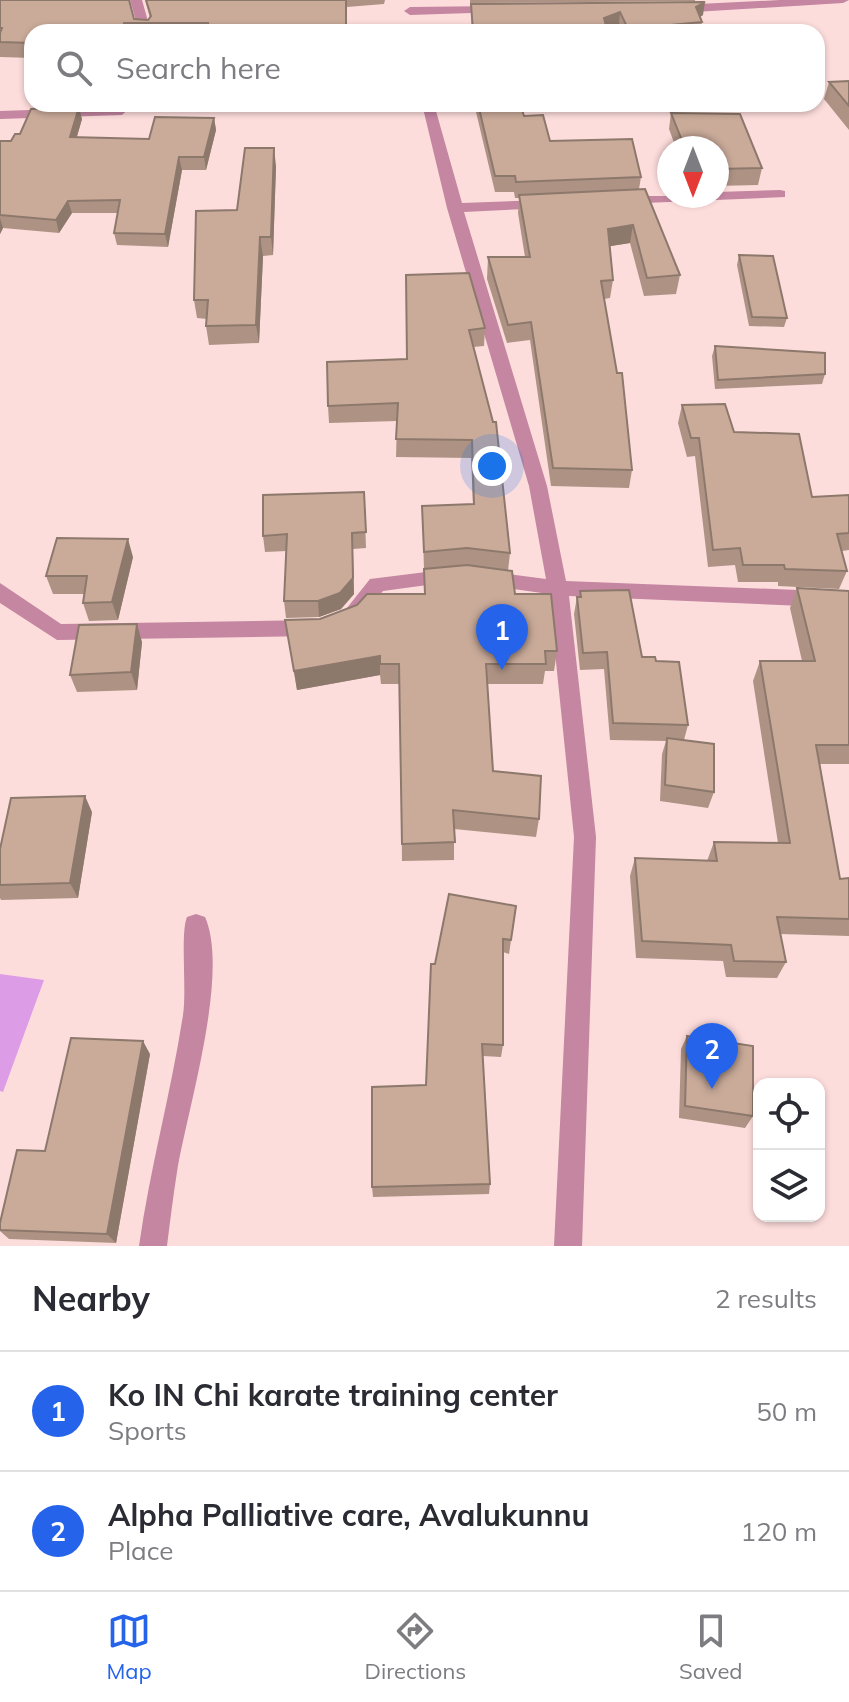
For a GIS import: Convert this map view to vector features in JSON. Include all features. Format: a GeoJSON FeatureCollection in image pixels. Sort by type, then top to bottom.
{"type":"FeatureCollection","features":[{"type":"Feature","properties":{"kind":"street"},"geometry":{"type":"LineString","coordinates":[[136,0],[143,24]]}},
{"type":"Feature","properties":{"kind":"street"},"geometry":{"type":"LineString","coordinates":[[670,9],[843,0]]}},
{"type":"Feature","properties":{"kind":"street"},"geometry":{"type":"LineString","coordinates":[[410,11],[517,10]]}},
{"type":"Feature","properties":{"kind":"street"},"geometry":{"type":"LineString","coordinates":[[0,115],[92,112]]}},
{"type":"Feature","properties":{"kind":"street"},"geometry":{"type":"LineString","coordinates":[[430,112],[454,208],[539,490],[550,560],[558,588],[585,837],[568,1246]]}},
{"type":"Feature","properties":{"kind":"street"},"geometry":{"type":"LineString","coordinates":[[609,201],[780,194]]}},
{"type":"Feature","properties":{"kind":"street"},"geometry":{"type":"LineString","coordinates":[[454,208],[562,203]]}},
{"type":"Feature","properties":{"kind":"street"},"geometry":{"type":"LineString","coordinates":[[0,590],[57,632],[321,628],[350,617],[377,584],[466,575],[558,588],[849,600]]}},
{"type":"Feature","properties":{"kind":"street"},"geometry":{"type":"LineString","coordinates":[[153,1246],[163,1172],[196,1014],[199,975],[196,925]]}},
{"type":"Feature","properties":{"kind":"shaded area"},"geometry":{"type":"Polygon","coordinates":[[[0,974],[44,980],[3,1092],[0,1091],[0,974]]]}},
{"type":"Feature","properties":{"kind":"building"},"geometry":{"type":"Polygon","coordinates":[[[0,0],[129,0],[134,19],[148,20],[151,16],[146,0],[346,0],[346,24],[24,24],[24,43],[0,42],[0,0]]]}},
{"type":"Feature","properties":{"kind":"building"},"geometry":{"type":"Polygon","coordinates":[[[705,2],[696,7],[702,22],[681,24],[626,24],[620,12],[604,18],[606,24],[472,24],[471,4],[705,2]]]}},
{"type":"Feature","properties":{"kind":"building"},"geometry":{"type":"Polygon","coordinates":[[[849,81],[849,106],[829,82],[849,81]]]}},
{"type":"Feature","properties":{"kind":"building"},"geometry":{"type":"Polygon","coordinates":[[[30,112],[78,112],[70,137],[149,139],[155,117],[214,118],[204,157],[179,157],[165,234],[114,233],[120,200],[68,201],[56,220],[0,215],[0,141],[11,141],[15,134],[20,134],[30,112]]]}},
{"type":"Feature","properties":{"kind":"building"},"geometry":{"type":"Polygon","coordinates":[[[480,112],[543,115],[550,141],[632,139],[641,177],[516,182],[515,176],[495,176],[480,112]]]}},
{"type":"Feature","properties":{"kind":"building"},"geometry":{"type":"Polygon","coordinates":[[[671,113],[740,114],[762,168],[729,169],[729,136],[680,136],[671,113]]]}},
{"type":"Feature","properties":{"kind":"building"},"geometry":{"type":"Polygon","coordinates":[[[245,148],[274,148],[271,237],[260,237],[256,325],[206,326],[208,300],[194,300],[196,211],[237,210],[245,148]]]}},
{"type":"Feature","properties":{"kind":"building"},"geometry":{"type":"Polygon","coordinates":[[[645,189],[680,275],[647,278],[633,225],[608,229],[613,280],[601,281],[617,373],[622,373],[632,470],[553,468],[531,322],[508,325],[488,257],[530,257],[519,195],[645,189]]]}},
{"type":"Feature","properties":{"kind":"building"},"geometry":{"type":"Polygon","coordinates":[[[739,255],[773,256],[787,318],[752,317],[739,255]]]}},
{"type":"Feature","properties":{"kind":"building"},"geometry":{"type":"Polygon","coordinates":[[[469,273],[485,328],[469,330],[493,422],[496,422],[510,553],[467,548],[424,552],[422,506],[474,504],[472,440],[396,439],[398,403],[328,406],[327,362],[407,359],[406,275],[469,273]]]}},
{"type":"Feature","properties":{"kind":"building"},"geometry":{"type":"Polygon","coordinates":[[[715,346],[825,353],[825,374],[718,380],[715,346]]]}},
{"type":"Feature","properties":{"kind":"building"},"geometry":{"type":"Polygon","coordinates":[[[725,404],[734,432],[799,434],[812,497],[849,495],[849,533],[837,534],[847,571],[743,565],[740,548],[713,550],[699,438],[691,438],[682,405],[725,404]]]}},
{"type":"Feature","properties":{"kind":"building"},"geometry":{"type":"Polygon","coordinates":[[[364,492],[366,532],[352,533],[353,578],[340,593],[318,601],[284,601],[287,534],[263,536],[263,495],[364,492]]]}},
{"type":"Feature","properties":{"kind":"building"},"geometry":{"type":"Polygon","coordinates":[[[57,538],[128,539],[112,602],[83,603],[87,576],[46,576],[57,538]]]}},
{"type":"Feature","properties":{"kind":"building"},"geometry":{"type":"Polygon","coordinates":[[[467,565],[512,571],[515,594],[551,594],[557,651],[545,651],[546,664],[486,664],[493,771],[541,776],[539,819],[453,810],[455,842],[402,844],[399,664],[380,664],[380,656],[294,671],[285,620],[320,619],[357,605],[367,594],[425,594],[424,569],[467,565]]]}},
{"type":"Feature","properties":{"kind":"building"},"geometry":{"type":"Polygon","coordinates":[[[797,588],[849,591],[849,745],[816,745],[840,879],[849,878],[849,919],[777,917],[786,962],[734,961],[731,945],[642,941],[635,858],[717,861],[714,842],[790,843],[760,661],[815,661],[797,588]]]}},
{"type":"Feature","properties":{"kind":"building"},"geometry":{"type":"Polygon","coordinates":[[[629,590],[642,657],[679,662],[688,725],[613,723],[607,652],[583,653],[577,597],[581,597],[580,591],[629,590]]]}},
{"type":"Feature","properties":{"kind":"building"},"geometry":{"type":"Polygon","coordinates":[[[137,624],[131,672],[70,675],[79,625],[137,624]]]}},
{"type":"Feature","properties":{"kind":"building"},"geometry":{"type":"Polygon","coordinates":[[[667,738],[714,744],[714,792],[665,785],[667,738]]]}},
{"type":"Feature","properties":{"kind":"building"},"geometry":{"type":"Polygon","coordinates":[[[85,796],[70,883],[0,885],[0,849],[11,798],[85,796]]]}},
{"type":"Feature","properties":{"kind":"building"},"geometry":{"type":"Polygon","coordinates":[[[449,894],[516,906],[511,940],[503,939],[503,1045],[482,1044],[490,1184],[372,1187],[372,1087],[426,1085],[431,964],[435,964],[449,894]]]}},
{"type":"Feature","properties":{"kind":"building"},"geometry":{"type":"Polygon","coordinates":[[[687,1036],[753,1046],[753,1116],[685,1106],[687,1036]]]}},
{"type":"Feature","properties":{"kind":"building"},"geometry":{"type":"Polygon","coordinates":[[[71,1038],[143,1041],[107,1234],[0,1230],[17,1150],[45,1151],[71,1038]]]}},
{"type":"Feature","properties":{"kind":"place","name":"Ko IN Chi karate training center"},"geometry":{"type":"Point","coordinates":[502,670]}},
{"type":"Feature","properties":{"kind":"place","name":"Alpha Palliative care, Avalukunnu"},"geometry":{"type":"Point","coordinates":[712,1089]}}]}
